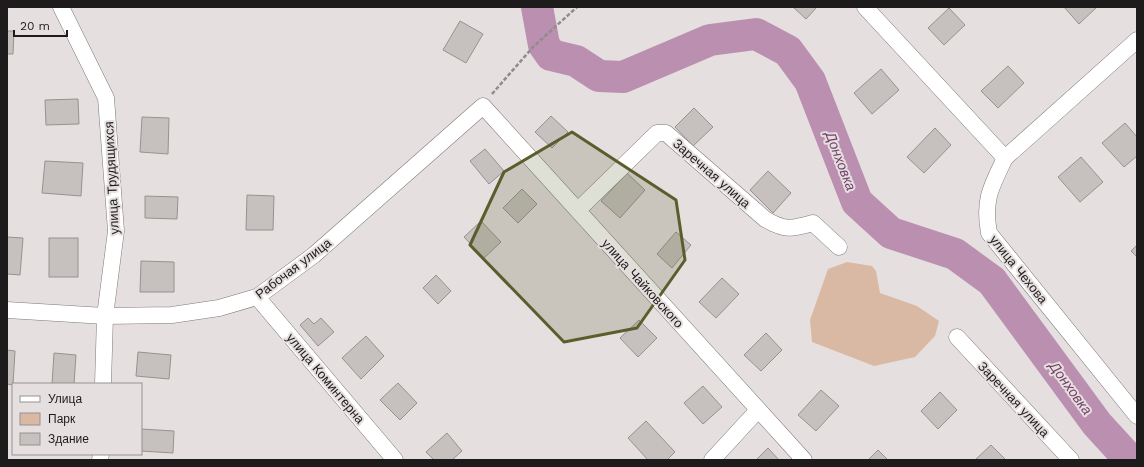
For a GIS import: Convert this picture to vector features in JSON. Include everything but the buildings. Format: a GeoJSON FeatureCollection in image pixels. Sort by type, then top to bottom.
{"type":"FeatureCollection","features":[{"type":"Feature","properties":{"kind":"street","name":"улица Трудящихся"},"geometry":{"type":"LineString","coordinates":[[61,7],[106,98],[116,231],[105,316],[103,383]]}},
{"type":"Feature","properties":{"kind":"street"},"geometry":{"type":"LineString","coordinates":[[865,7],[1005,158],[1137,40]]}},
{"type":"Feature","properties":{"kind":"street","name":"Рабочая улица"},"geometry":{"type":"LineString","coordinates":[[7,310],[105,316],[172,315],[219,308],[257,297],[314,255],[483,106]]}},
{"type":"Feature","properties":{"kind":"street","name":"улица Чайковского"},"geometry":{"type":"LineString","coordinates":[[483,106],[804,460]]}},
{"type":"Feature","properties":{"kind":"street","name":"Заречная улица"},"geometry":{"type":"LineString","coordinates":[[578,210],[658,133],[666,133],[765,220],[779,227],[796,227],[813,223],[840,247]]}},
{"type":"Feature","properties":{"kind":"street","name":"улица Чехова"},"geometry":{"type":"LineString","coordinates":[[1005,158],[989,192],[986,215],[989,233],[1137,416]]}},
{"type":"Feature","properties":{"kind":"street","name":"улица Коминтерна"},"geometry":{"type":"LineString","coordinates":[[257,297],[395,460]]}},
{"type":"Feature","properties":{"kind":"street","name":"Заречная улица"},"geometry":{"type":"LineString","coordinates":[[957,337],[1071,460]]}},
{"type":"Feature","properties":{"kind":"street"},"geometry":{"type":"LineString","coordinates":[[712,460],[758,410]]}},
{"type":"Feature","properties":{"kind":"path"},"geometry":{"type":"LineString","coordinates":[[483,106],[533,47],[577,7]]}},
{"type":"Feature","properties":{"kind":"highlighted area"},"geometry":{"type":"Polygon","coordinates":[[[572,132],[676,200],[685,260],[637,328],[564,342],[470,245],[504,172],[572,132]]]}},
{"type":"Feature","properties":{"kind":"green space"},"geometry":{"type":"Polygon","coordinates":[[[847,262],[872,266],[876,271],[880,293],[917,306],[939,321],[935,336],[915,357],[874,366],[812,342],[810,320],[828,269],[847,262]]]}},
{"type":"Feature","properties":{"kind":"waterway","name":"Донховка"},"geometry":{"type":"LineString","coordinates":[[537,7],[544,45],[551,55],[576,61],[599,76],[623,77],[710,40],[756,34],[788,51],[810,81],[857,202],[891,233],[955,254],[992,281],[1097,424],[1130,460]]}}]}
